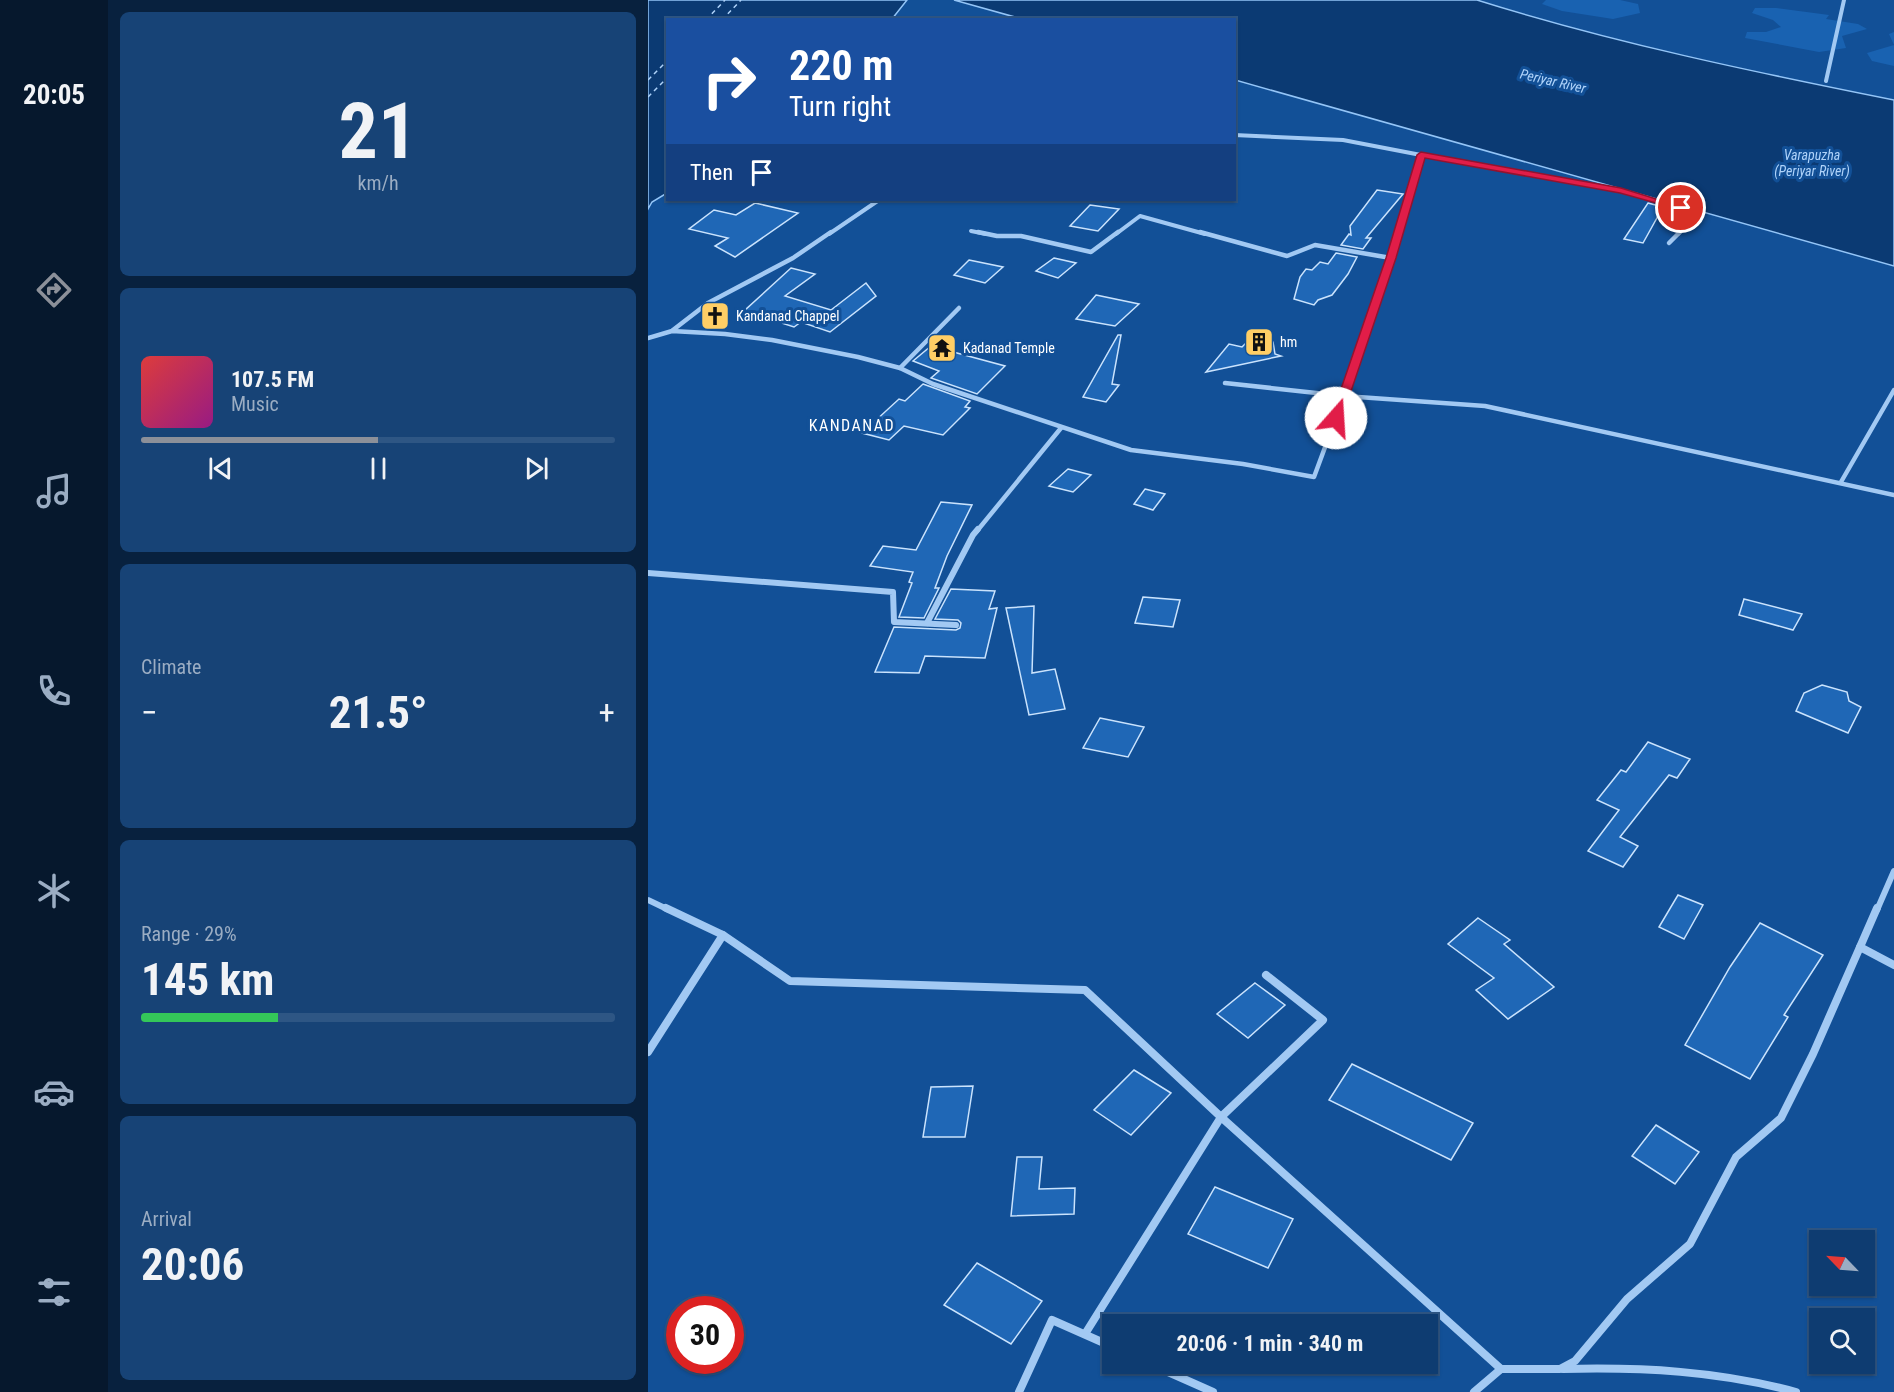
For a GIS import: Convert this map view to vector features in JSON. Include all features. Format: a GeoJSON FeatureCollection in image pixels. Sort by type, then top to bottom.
{"type":"FeatureCollection","features":[{"type":"Feature","properties":{"kind":"street"},"geometry":{"type":"LineString","coordinates":[[1826,81],[1844,0]]}},
{"type":"Feature","properties":{"kind":"street"},"geometry":{"type":"LineString","coordinates":[[1236,135],[1343,140],[1621,191],[1700,213],[1669,243]]}},
{"type":"Feature","properties":{"kind":"street"},"geometry":{"type":"LineString","coordinates":[[648,338],[672,331],[772,340],[900,368],[933,384],[1131,450],[1243,464],[1314,477],[1391,258],[1421,155]]}},
{"type":"Feature","properties":{"kind":"street"},"geometry":{"type":"LineString","coordinates":[[672,331],[708,303],[793,258],[878,201]]}},
{"type":"Feature","properties":{"kind":"street"},"geometry":{"type":"LineString","coordinates":[[971,231],[997,236],[1020,236],[1091,252],[1140,216],[1287,256],[1314,245],[1391,258]]}},
{"type":"Feature","properties":{"kind":"street"},"geometry":{"type":"LineString","coordinates":[[900,368],[959,308]]}},
{"type":"Feature","properties":{"kind":"street"},"geometry":{"type":"LineString","coordinates":[[1225,383],[1344,396],[1485,406],[1894,495]]}},
{"type":"Feature","properties":{"kind":"street"},"geometry":{"type":"LineString","coordinates":[[1841,482],[1894,390]]}},
{"type":"Feature","properties":{"kind":"street"},"geometry":{"type":"LineString","coordinates":[[927,623],[973,535],[1061,428]]}},
{"type":"Feature","properties":{"kind":"street"},"geometry":{"type":"LineString","coordinates":[[648,573],[893,592],[894,622],[956,625]]}},
{"type":"Feature","properties":{"kind":"street"},"geometry":{"type":"LineString","coordinates":[[1560,1369],[1575,1361],[1627,1299],[1690,1244],[1736,1157],[1780,1118],[1813,1054],[1894,871]]}},
{"type":"Feature","properties":{"kind":"street"},"geometry":{"type":"LineString","coordinates":[[648,900],[723,935],[790,981],[1085,990],[1221,1117],[1501,1369]]}},
{"type":"Feature","properties":{"kind":"street"},"geometry":{"type":"LineString","coordinates":[[648,1052],[723,935]]}},
{"type":"Feature","properties":{"kind":"street"},"geometry":{"type":"LineString","coordinates":[[1860,947],[1894,965]]}},
{"type":"Feature","properties":{"kind":"street"},"geometry":{"type":"LineString","coordinates":[[1084,1334],[1221,1117],[1323,1020],[1266,975]]}},
{"type":"Feature","properties":{"kind":"street"},"geometry":{"type":"LineString","coordinates":[[1018,1392],[1053,1320],[1102,1342]]}},
{"type":"Feature","properties":{"kind":"street"},"geometry":{"type":"LineString","coordinates":[[1474,1392],[1501,1369],[1626,1366],[1760,1380],[1796,1392]]}},
{"type":"Feature","properties":{"kind":"street"},"geometry":{"type":"LineString","coordinates":[[1172,1374],[1213,1392]]}},
{"type":"Feature","properties":{"kind":"shaded area"},"geometry":{"type":"Polygon","coordinates":[[[1546,0],[1620,0],[1638,4],[1640,13],[1613,19],[1562,11],[1542,4],[1546,0]]]}},
{"type":"Feature","properties":{"kind":"shaded area"},"geometry":{"type":"Polygon","coordinates":[[[1755,8],[1776,8],[1829,15],[1826,19],[1858,24],[1867,29],[1842,36],[1846,48],[1819,52],[1745,38],[1747,32],[1766,32],[1781,27],[1773,20],[1752,13],[1755,8]]]}},
{"type":"Feature","properties":{"kind":"shaded area"},"geometry":{"type":"Polygon","coordinates":[[[1894,32],[1894,45],[1889,34],[1894,32]]]}},
{"type":"Feature","properties":{"kind":"shaded area"},"geometry":{"type":"Polygon","coordinates":[[[1894,45],[1894,66],[1872,61],[1867,53],[1894,45]]]}},
{"type":"Feature","properties":{"kind":"water"},"geometry":{"type":"Polygon","coordinates":[[[648,0],[907,0],[893,18],[666,18],[666,194],[652,202],[648,209],[648,0]]]}},
{"type":"Feature","properties":{"kind":"water","name":"Varapuzha (Periyar River)"},"geometry":{"type":"Polygon","coordinates":[[[954,0],[1477,0],[1632,43],[1894,100],[1894,266],[1236,80],[1236,18],[1018,18],[954,0]]]}},
{"type":"Feature","properties":{"kind":"building"},"geometry":{"type":"Polygon","coordinates":[[[1377,190],[1403,194],[1366,238],[1371,238],[1363,249],[1341,245],[1349,234],[1351,235],[1350,226],[1377,190]]]}},
{"type":"Feature","properties":{"kind":"building"},"geometry":{"type":"Polygon","coordinates":[[[755,203],[798,213],[735,257],[715,246],[728,238],[689,229],[714,210],[736,215],[755,203]]]}},
{"type":"Feature","properties":{"kind":"building"},"geometry":{"type":"Polygon","coordinates":[[[1648,203],[1663,207],[1643,243],[1624,239],[1648,203]]]}},
{"type":"Feature","properties":{"kind":"building"},"geometry":{"type":"Polygon","coordinates":[[[1090,205],[1119,209],[1098,231],[1070,226],[1090,205]]]}},
{"type":"Feature","properties":{"kind":"building"},"geometry":{"type":"Polygon","coordinates":[[[1336,253],[1357,257],[1348,274],[1332,295],[1318,300],[1314,305],[1294,299],[1300,277],[1306,269],[1312,270],[1320,262],[1328,264],[1336,253]]]}},
{"type":"Feature","properties":{"kind":"building"},"geometry":{"type":"Polygon","coordinates":[[[1054,258],[1076,263],[1058,278],[1036,271],[1054,258]]]}},
{"type":"Feature","properties":{"kind":"building"},"geometry":{"type":"Polygon","coordinates":[[[969,260],[1003,267],[985,283],[954,275],[969,260]]]}},
{"type":"Feature","properties":{"kind":"building"},"geometry":{"type":"Polygon","coordinates":[[[791,268],[815,274],[785,296],[831,310],[866,283],[876,296],[830,332],[801,322],[794,327],[744,311],[791,268]]]}},
{"type":"Feature","properties":{"kind":"building"},"geometry":{"type":"Polygon","coordinates":[[[1096,295],[1139,304],[1115,326],[1076,319],[1096,295]]]}},
{"type":"Feature","properties":{"kind":"building"},"geometry":{"type":"Polygon","coordinates":[[[1118,335],[1121,335],[1112,384],[1119,385],[1106,402],[1083,397],[1118,335]]]}},
{"type":"Feature","properties":{"kind":"building"},"geometry":{"type":"Polygon","coordinates":[[[1252,337],[1273,342],[1275,354],[1281,356],[1206,372],[1229,344],[1242,347],[1252,337]]]}},
{"type":"Feature","properties":{"kind":"building"},"geometry":{"type":"Polygon","coordinates":[[[931,346],[1005,366],[977,394],[931,378],[939,371],[913,361],[931,346]]]}},
{"type":"Feature","properties":{"kind":"building"},"geometry":{"type":"Polygon","coordinates":[[[923,384],[970,401],[965,407],[970,408],[943,435],[904,426],[889,440],[862,433],[899,399],[905,401],[923,384]]]}},
{"type":"Feature","properties":{"kind":"building"},"geometry":{"type":"Polygon","coordinates":[[[1068,469],[1091,475],[1073,492],[1049,486],[1068,469]]]}},
{"type":"Feature","properties":{"kind":"building"},"geometry":{"type":"Polygon","coordinates":[[[1145,489],[1165,494],[1153,510],[1134,504],[1145,489]]]}},
{"type":"Feature","properties":{"kind":"building"},"geometry":{"type":"Polygon","coordinates":[[[941,502],[972,505],[947,556],[935,588],[939,588],[924,618],[899,617],[912,583],[909,582],[913,572],[870,566],[883,546],[916,550],[941,502]]]}},
{"type":"Feature","properties":{"kind":"building"},"geometry":{"type":"Polygon","coordinates":[[[951,589],[995,591],[989,609],[997,608],[985,658],[925,656],[919,673],[875,672],[894,627],[956,630],[960,628],[961,623],[958,620],[935,619],[951,589]]]}},
{"type":"Feature","properties":{"kind":"building"},"geometry":{"type":"Polygon","coordinates":[[[1143,597],[1180,600],[1173,627],[1135,623],[1143,597]]]}},
{"type":"Feature","properties":{"kind":"building"},"geometry":{"type":"Polygon","coordinates":[[[1744,599],[1802,614],[1793,630],[1739,615],[1744,599]]]}},
{"type":"Feature","properties":{"kind":"building"},"geometry":{"type":"Polygon","coordinates":[[[1034,606],[1032,673],[1055,669],[1065,709],[1029,715],[1006,608],[1034,606]]]}},
{"type":"Feature","properties":{"kind":"building"},"geometry":{"type":"Polygon","coordinates":[[[1822,685],[1847,692],[1849,701],[1861,707],[1848,733],[1796,711],[1804,693],[1822,685]]]}},
{"type":"Feature","properties":{"kind":"building"},"geometry":{"type":"Polygon","coordinates":[[[1100,718],[1144,727],[1128,757],[1083,748],[1100,718]]]}},
{"type":"Feature","properties":{"kind":"building"},"geometry":{"type":"Polygon","coordinates":[[[1648,742],[1690,759],[1677,778],[1669,775],[1620,837],[1638,846],[1623,867],[1588,851],[1619,810],[1597,800],[1621,770],[1626,772],[1648,742]]]}},
{"type":"Feature","properties":{"kind":"building"},"geometry":{"type":"Polygon","coordinates":[[[1678,895],[1703,905],[1684,939],[1659,927],[1678,895]]]}},
{"type":"Feature","properties":{"kind":"building"},"geometry":{"type":"Polygon","coordinates":[[[1478,918],[1510,940],[1504,944],[1554,987],[1508,1019],[1476,990],[1494,978],[1448,944],[1478,918]]]}},
{"type":"Feature","properties":{"kind":"building"},"geometry":{"type":"Polygon","coordinates":[[[1760,923],[1823,955],[1784,1015],[1788,1017],[1750,1079],[1685,1045],[1730,967],[1760,923]]]}},
{"type":"Feature","properties":{"kind":"building"},"geometry":{"type":"Polygon","coordinates":[[[1255,983],[1285,1005],[1248,1038],[1217,1014],[1255,983]]]}},
{"type":"Feature","properties":{"kind":"building"},"geometry":{"type":"Polygon","coordinates":[[[1352,1064],[1473,1123],[1451,1160],[1329,1100],[1352,1064]]]}},
{"type":"Feature","properties":{"kind":"building"},"geometry":{"type":"Polygon","coordinates":[[[1134,1070],[1171,1093],[1131,1135],[1094,1110],[1134,1070]]]}},
{"type":"Feature","properties":{"kind":"building"},"geometry":{"type":"Polygon","coordinates":[[[973,1086],[965,1137],[923,1137],[931,1087],[973,1086]]]}},
{"type":"Feature","properties":{"kind":"building"},"geometry":{"type":"Polygon","coordinates":[[[1656,1125],[1699,1152],[1675,1184],[1632,1156],[1656,1125]]]}},
{"type":"Feature","properties":{"kind":"building"},"geometry":{"type":"Polygon","coordinates":[[[1017,1157],[1042,1157],[1039,1189],[1075,1188],[1074,1214],[1011,1216],[1017,1157]]]}},
{"type":"Feature","properties":{"kind":"building"},"geometry":{"type":"Polygon","coordinates":[[[1215,1187],[1293,1219],[1268,1268],[1188,1234],[1215,1187]]]}},
{"type":"Feature","properties":{"kind":"building"},"geometry":{"type":"Polygon","coordinates":[[[977,1263],[1042,1301],[1011,1344],[944,1305],[977,1263]]]}},
{"type":"Feature","properties":{"kind":"ferry route"},"geometry":{"type":"LineString","coordinates":[[708,18],[725,0]]}},
{"type":"Feature","properties":{"kind":"ferry route"},"geometry":{"type":"LineString","coordinates":[[724,18],[741,0]]}},
{"type":"Feature","properties":{"kind":"ferry route"},"geometry":{"type":"LineString","coordinates":[[648,80],[666,62]]}},
{"type":"Feature","properties":{"kind":"ferry route"},"geometry":{"type":"LineString","coordinates":[[648,97],[666,79]]}},
{"type":"Feature","properties":{"kind":"place","name":"Kandanad Chappel"},"geometry":{"type":"Point","coordinates":[715,316]}},
{"type":"Feature","properties":{"kind":"place","name":"hm"},"geometry":{"type":"Point","coordinates":[1259,342]}},
{"type":"Feature","properties":{"kind":"place","name":"Kadanad Temple"},"geometry":{"type":"Point","coordinates":[942,348]}},
{"type":"Feature","properties":{"kind":"district","name":"KANDANAD"},"geometry":{"type":"Point","coordinates":[852,425]}},
{"type":"Feature","properties":{"kind":"route"},"geometry":{"type":"LineString","coordinates":[[1336,418],[1391,258],[1421,155],[1621,191],[1681,208]]}},
{"type":"Feature","properties":{"kind":"water label","name":"Periyar River"},"geometry":{"type":"Point","coordinates":[1553,81]}}]}
